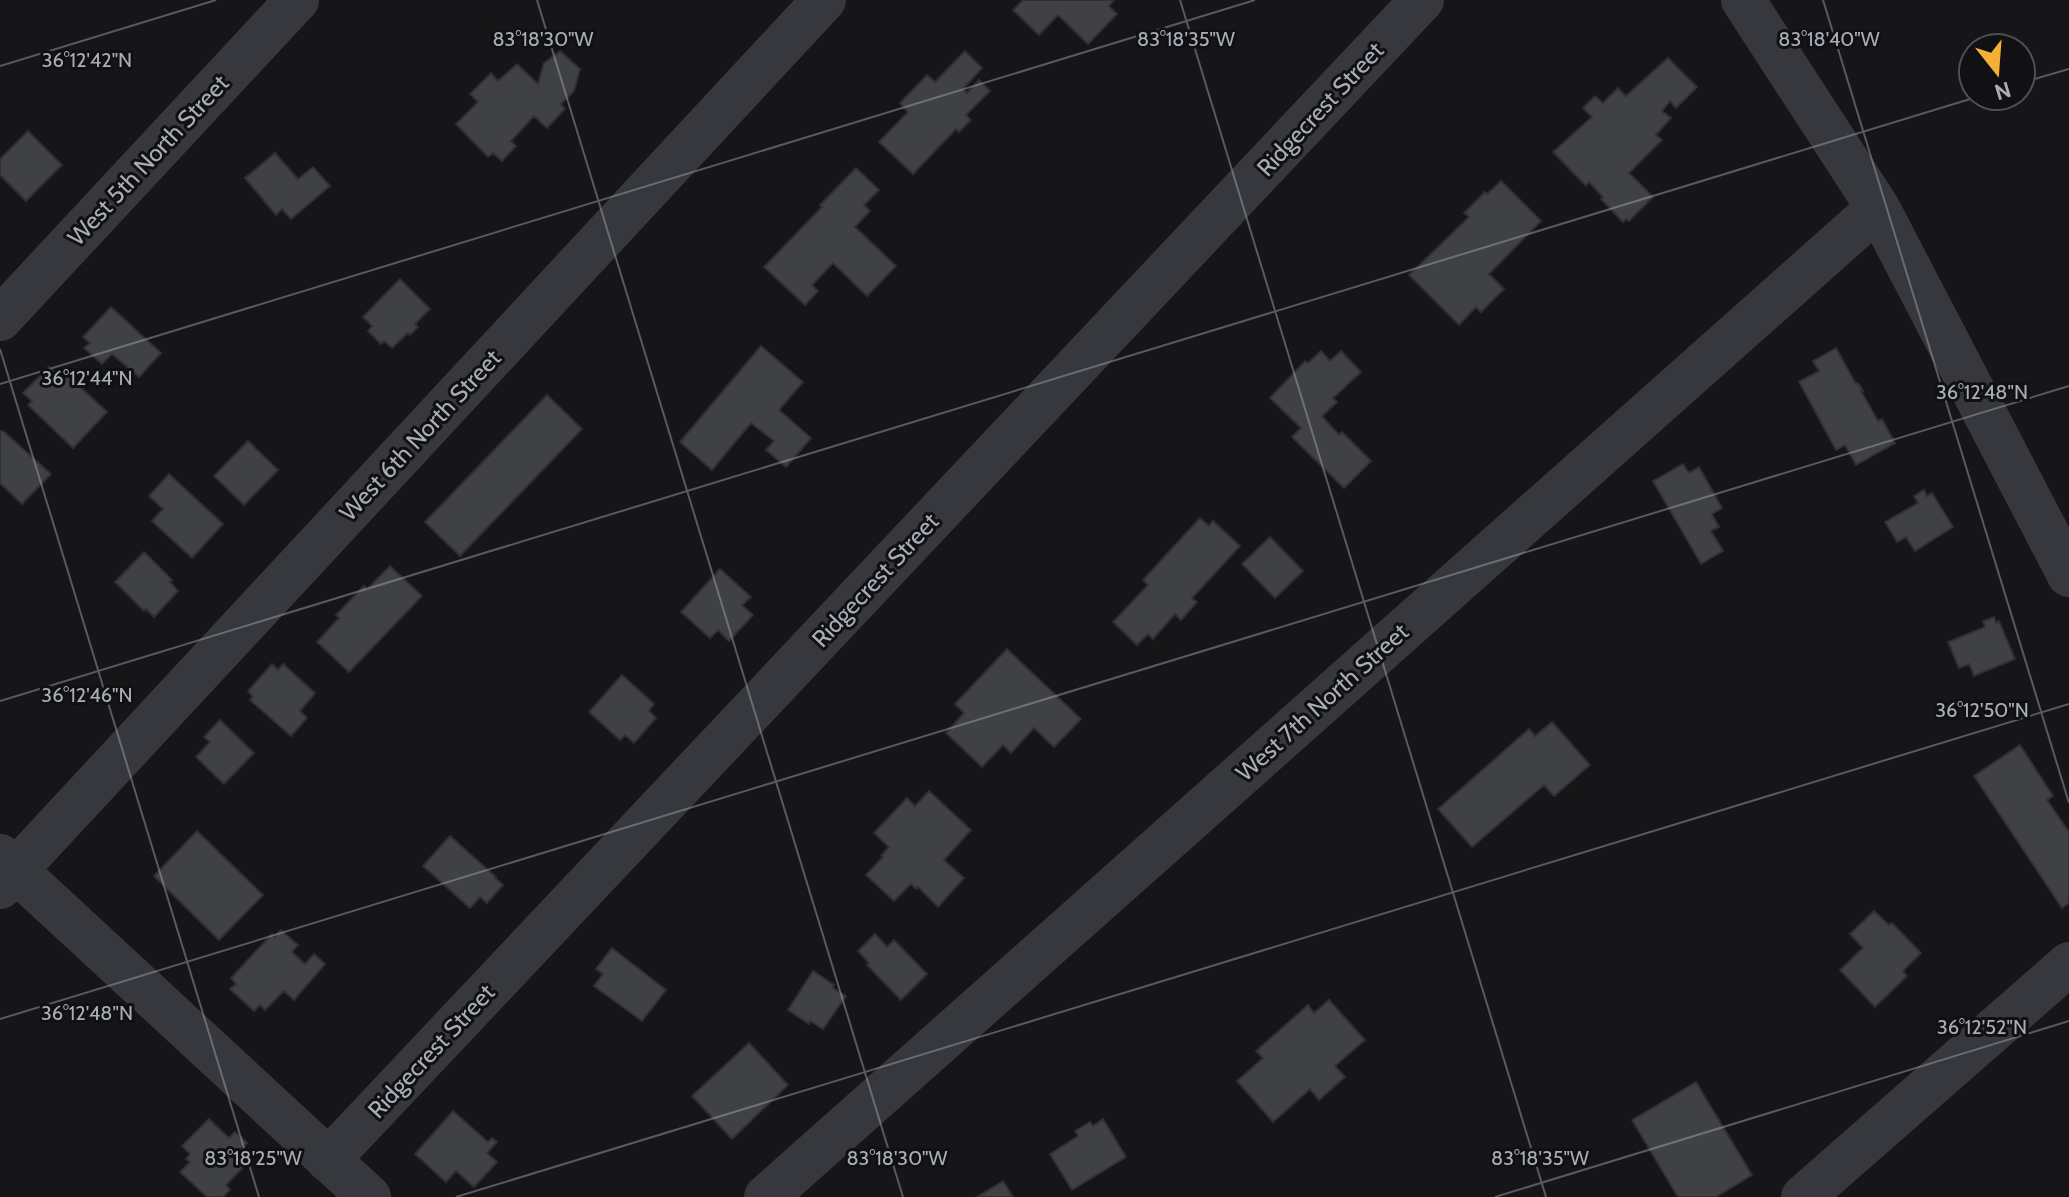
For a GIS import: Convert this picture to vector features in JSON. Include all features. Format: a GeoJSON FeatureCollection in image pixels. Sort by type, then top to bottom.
{"type":"FeatureCollection","features":[{"type":"Feature","properties":{"kind":"street","name":"West 5th North Street"},"geometry":{"type":"LineString","coordinates":[[0,319],[297,0]]}},
{"type":"Feature","properties":{"kind":"street","name":"West 6th North Street"},"geometry":{"type":"LineString","coordinates":[[5,871],[824,0]]}},
{"type":"Feature","properties":{"kind":"street","name":"Ridgecrest Street"},"geometry":{"type":"LineString","coordinates":[[328,1160],[1422,0]]}},
{"type":"Feature","properties":{"kind":"street"},"geometry":{"type":"LineString","coordinates":[[1743,0],[1878,208],[2069,575]]}},
{"type":"Feature","properties":{"kind":"street","name":"West 7th North Street"},"geometry":{"type":"LineString","coordinates":[[766,1197],[1878,208]]}},
{"type":"Feature","properties":{"kind":"street"},"geometry":{"type":"LineString","coordinates":[[5,871],[369,1197]]}},
{"type":"Feature","properties":{"kind":"street"},"geometry":{"type":"LineString","coordinates":[[1803,1197],[2069,964]]}},
{"type":"Feature","properties":{"kind":"building"},"geometry":{"type":"Polygon","coordinates":[[[1023,0],[1114,0],[1109,6],[1117,14],[1088,44],[1058,15],[1039,35],[1013,10],[1023,0]]]}},
{"type":"Feature","properties":{"kind":"building"},"geometry":{"type":"Polygon","coordinates":[[[560,51],[580,69],[574,91],[561,104],[565,109],[547,128],[534,116],[511,141],[516,146],[502,161],[493,153],[488,157],[456,124],[478,102],[470,94],[491,73],[498,81],[517,64],[538,84],[544,63],[560,51]]]}},
{"type":"Feature","properties":{"kind":"building"},"geometry":{"type":"Polygon","coordinates":[[[965,51],[982,68],[963,89],[967,93],[979,80],[990,91],[966,115],[971,120],[959,132],[956,129],[913,174],[879,142],[908,112],[900,103],[927,75],[935,82],[965,51]]]}},
{"type":"Feature","properties":{"kind":"building"},"geometry":{"type":"Polygon","coordinates":[[[1668,58],[1697,87],[1676,108],[1670,101],[1662,111],[1671,118],[1656,135],[1662,140],[1629,173],[1653,197],[1629,221],[1626,219],[1623,222],[1589,182],[1586,186],[1553,152],[1592,117],[1583,108],[1595,96],[1603,103],[1618,88],[1626,96],[1668,58]]]}},
{"type":"Feature","properties":{"kind":"building"},"geometry":{"type":"Polygon","coordinates":[[[28,131],[62,165],[26,201],[0,175],[0,159],[28,131]]]}},
{"type":"Feature","properties":{"kind":"building"},"geometry":{"type":"Polygon","coordinates":[[[275,153],[298,179],[313,167],[330,186],[291,219],[282,209],[276,215],[245,178],[275,153]]]}},
{"type":"Feature","properties":{"kind":"building"},"geometry":{"type":"Polygon","coordinates":[[[856,168],[879,190],[864,205],[870,211],[855,227],[896,266],[867,296],[833,263],[812,285],[818,291],[805,305],[764,267],[856,168]]]}},
{"type":"Feature","properties":{"kind":"building"},"geometry":{"type":"Polygon","coordinates":[[[1501,181],[1541,221],[1489,274],[1504,289],[1481,312],[1476,307],[1459,325],[1409,275],[1469,217],[1464,213],[1501,181]]]}},
{"type":"Feature","properties":{"kind":"building"},"geometry":{"type":"Polygon","coordinates":[[[400,279],[430,309],[415,324],[418,327],[392,348],[384,341],[381,344],[368,331],[372,326],[363,317],[400,279]]]}},
{"type":"Feature","properties":{"kind":"building"},"geometry":{"type":"Polygon","coordinates":[[[111,307],[161,353],[139,377],[112,354],[102,364],[84,348],[90,343],[83,337],[111,307]]]}},
{"type":"Feature","properties":{"kind":"building"},"geometry":{"type":"Polygon","coordinates":[[[761,346],[803,382],[779,410],[811,438],[786,467],[766,450],[774,441],[751,423],[712,470],[680,442],[761,346]]]}},
{"type":"Feature","properties":{"kind":"building"},"geometry":{"type":"Polygon","coordinates":[[[1836,348],[1878,421],[1882,419],[1895,443],[1856,465],[1845,445],[1836,450],[1799,382],[1819,371],[1813,361],[1836,348]]]}},
{"type":"Feature","properties":{"kind":"building"},"geometry":{"type":"Polygon","coordinates":[[[1321,351],[1330,361],[1341,351],[1361,372],[1333,398],[1337,402],[1322,416],[1339,435],[1342,432],[1371,461],[1344,488],[1292,437],[1301,428],[1270,398],[1305,361],[1308,363],[1321,351]]]}},
{"type":"Feature","properties":{"kind":"building"},"geometry":{"type":"Polygon","coordinates":[[[49,367],[57,375],[62,370],[107,412],[73,448],[28,405],[32,401],[23,393],[49,367]]]}},
{"type":"Feature","properties":{"kind":"building"},"geometry":{"type":"Polygon","coordinates":[[[547,395],[582,429],[460,556],[425,522],[547,395]]]}},
{"type":"Feature","properties":{"kind":"building"},"geometry":{"type":"Polygon","coordinates":[[[0,431],[51,474],[22,504],[0,483],[0,431]]]}},
{"type":"Feature","properties":{"kind":"building"},"geometry":{"type":"Polygon","coordinates":[[[248,441],[278,470],[244,505],[214,476],[248,441]]]}},
{"type":"Feature","properties":{"kind":"building"},"geometry":{"type":"Polygon","coordinates":[[[1683,464],[1689,473],[1699,467],[1722,508],[1712,514],[1719,527],[1711,531],[1723,551],[1701,564],[1653,481],[1683,464]]]}},
{"type":"Feature","properties":{"kind":"building"},"geometry":{"type":"Polygon","coordinates":[[[169,474],[223,524],[192,558],[152,521],[163,509],[149,496],[169,474]]]}},
{"type":"Feature","properties":{"kind":"building"},"geometry":{"type":"Polygon","coordinates":[[[1924,490],[1927,496],[1932,493],[1953,527],[1915,551],[1906,537],[1897,542],[1885,522],[1918,503],[1914,496],[1924,490]]]}},
{"type":"Feature","properties":{"kind":"building"},"geometry":{"type":"Polygon","coordinates":[[[1200,518],[1209,526],[1213,521],[1240,546],[1192,598],[1197,602],[1181,620],[1175,614],[1153,639],[1148,634],[1137,645],[1113,622],[1148,585],[1143,580],[1200,518]]]}},
{"type":"Feature","properties":{"kind":"building"},"geometry":{"type":"Polygon","coordinates":[[[1270,537],[1303,571],[1275,598],[1242,564],[1270,537]]]}},
{"type":"Feature","properties":{"kind":"building"},"geometry":{"type":"Polygon","coordinates":[[[144,552],[172,580],[170,582],[178,591],[154,617],[115,582],[144,552]]]}},
{"type":"Feature","properties":{"kind":"building"},"geometry":{"type":"Polygon","coordinates":[[[390,566],[422,596],[349,672],[317,642],[339,618],[336,615],[364,586],[367,589],[390,566]]]}},
{"type":"Feature","properties":{"kind":"building"},"geometry":{"type":"Polygon","coordinates":[[[720,569],[751,597],[742,605],[753,615],[729,641],[718,630],[710,638],[681,612],[720,569]]]}},
{"type":"Feature","properties":{"kind":"building"},"geometry":{"type":"Polygon","coordinates":[[[1994,617],[1996,623],[1999,621],[2015,659],[1974,676],[1969,664],[1959,668],[1948,642],[1985,627],[1983,621],[1994,617]]]}},
{"type":"Feature","properties":{"kind":"building"},"geometry":{"type":"Polygon","coordinates":[[[1007,649],[1081,719],[1054,747],[1034,728],[1011,753],[1003,745],[982,767],[946,733],[964,713],[955,704],[1007,649]]]}},
{"type":"Feature","properties":{"kind":"building"},"geometry":{"type":"Polygon","coordinates":[[[272,664],[278,670],[283,664],[315,693],[300,711],[307,718],[291,736],[250,700],[253,697],[248,691],[272,664]]]}},
{"type":"Feature","properties":{"kind":"building"},"geometry":{"type":"Polygon","coordinates":[[[622,675],[654,704],[649,711],[656,718],[634,743],[625,735],[620,740],[589,712],[622,675]]]}},
{"type":"Feature","properties":{"kind":"building"},"geometry":{"type":"Polygon","coordinates":[[[220,720],[254,753],[224,784],[196,757],[210,742],[204,737],[220,720]]]}},
{"type":"Feature","properties":{"kind":"building"},"geometry":{"type":"Polygon","coordinates":[[[1552,722],[1590,765],[1554,796],[1544,785],[1472,847],[1438,809],[1529,729],[1535,736],[1552,722]]]}},
{"type":"Feature","properties":{"kind":"building"},"geometry":{"type":"Polygon","coordinates":[[[2020,745],[2053,796],[2047,800],[2069,832],[2069,903],[2062,908],[1974,776],[2020,745]]]}},
{"type":"Feature","properties":{"kind":"building"},"geometry":{"type":"Polygon","coordinates":[[[929,791],[971,830],[944,860],[964,878],[938,907],[911,884],[894,901],[866,875],[889,847],[874,833],[907,798],[915,806],[929,791]]]}},
{"type":"Feature","properties":{"kind":"building"},"geometry":{"type":"Polygon","coordinates":[[[197,831],[263,895],[219,940],[154,876],[197,831]]]}},
{"type":"Feature","properties":{"kind":"building"},"geometry":{"type":"Polygon","coordinates":[[[450,836],[503,885],[487,903],[480,897],[470,908],[423,866],[450,836]]]}},
{"type":"Feature","properties":{"kind":"building"},"geometry":{"type":"Polygon","coordinates":[[[1874,911],[1889,925],[1892,923],[1921,953],[1903,971],[1907,976],[1875,1007],[1840,970],[1863,948],[1850,934],[1874,911]]]}},
{"type":"Feature","properties":{"kind":"building"},"geometry":{"type":"Polygon","coordinates":[[[281,930],[298,945],[292,952],[305,964],[314,954],[325,964],[294,1000],[284,991],[265,1010],[260,1005],[254,1011],[230,989],[236,984],[231,978],[272,934],[274,937],[281,930]]]}},
{"type":"Feature","properties":{"kind":"building"},"geometry":{"type":"Polygon","coordinates":[[[875,934],[887,947],[894,940],[927,974],[901,1000],[867,965],[869,963],[858,951],[875,934]]]}},
{"type":"Feature","properties":{"kind":"building"},"geometry":{"type":"Polygon","coordinates":[[[612,948],[666,990],[642,1021],[594,986],[603,974],[596,969],[612,948]]]}},
{"type":"Feature","properties":{"kind":"building"},"geometry":{"type":"Polygon","coordinates":[[[813,971],[846,996],[823,1029],[788,1010],[813,971]]]}},
{"type":"Feature","properties":{"kind":"building"},"geometry":{"type":"Polygon","coordinates":[[[1329,1000],[1365,1040],[1335,1066],[1345,1077],[1319,1100],[1310,1089],[1273,1122],[1237,1081],[1263,1058],[1256,1051],[1308,1005],[1314,1013],[1329,1000]]]}},
{"type":"Feature","properties":{"kind":"building"},"geometry":{"type":"Polygon","coordinates":[[[749,1043],[788,1085],[732,1139],[692,1096],[749,1043]]]}},
{"type":"Feature","properties":{"kind":"building"},"geometry":{"type":"Polygon","coordinates":[[[1696,1082],[1752,1175],[1716,1197],[1678,1197],[1632,1120],[1696,1082]]]}},
{"type":"Feature","properties":{"kind":"building"},"geometry":{"type":"Polygon","coordinates":[[[453,1111],[488,1142],[492,1138],[497,1142],[487,1153],[497,1162],[474,1187],[456,1171],[446,1182],[415,1154],[453,1111]]]}},
{"type":"Feature","properties":{"kind":"building"},"geometry":{"type":"Polygon","coordinates":[[[209,1119],[229,1138],[235,1132],[247,1143],[241,1149],[251,1159],[226,1185],[230,1190],[223,1197],[207,1197],[180,1172],[190,1162],[186,1159],[190,1154],[182,1146],[209,1119]]]}},
{"type":"Feature","properties":{"kind":"building"},"geometry":{"type":"Polygon","coordinates":[[[1103,1119],[1126,1157],[1072,1190],[1050,1154],[1078,1136],[1075,1131],[1090,1122],[1093,1126],[1103,1119]]]}},
{"type":"Feature","properties":{"kind":"building"},"geometry":{"type":"Polygon","coordinates":[[[1003,1181],[1013,1197],[977,1197],[1003,1181]]]}}]}
